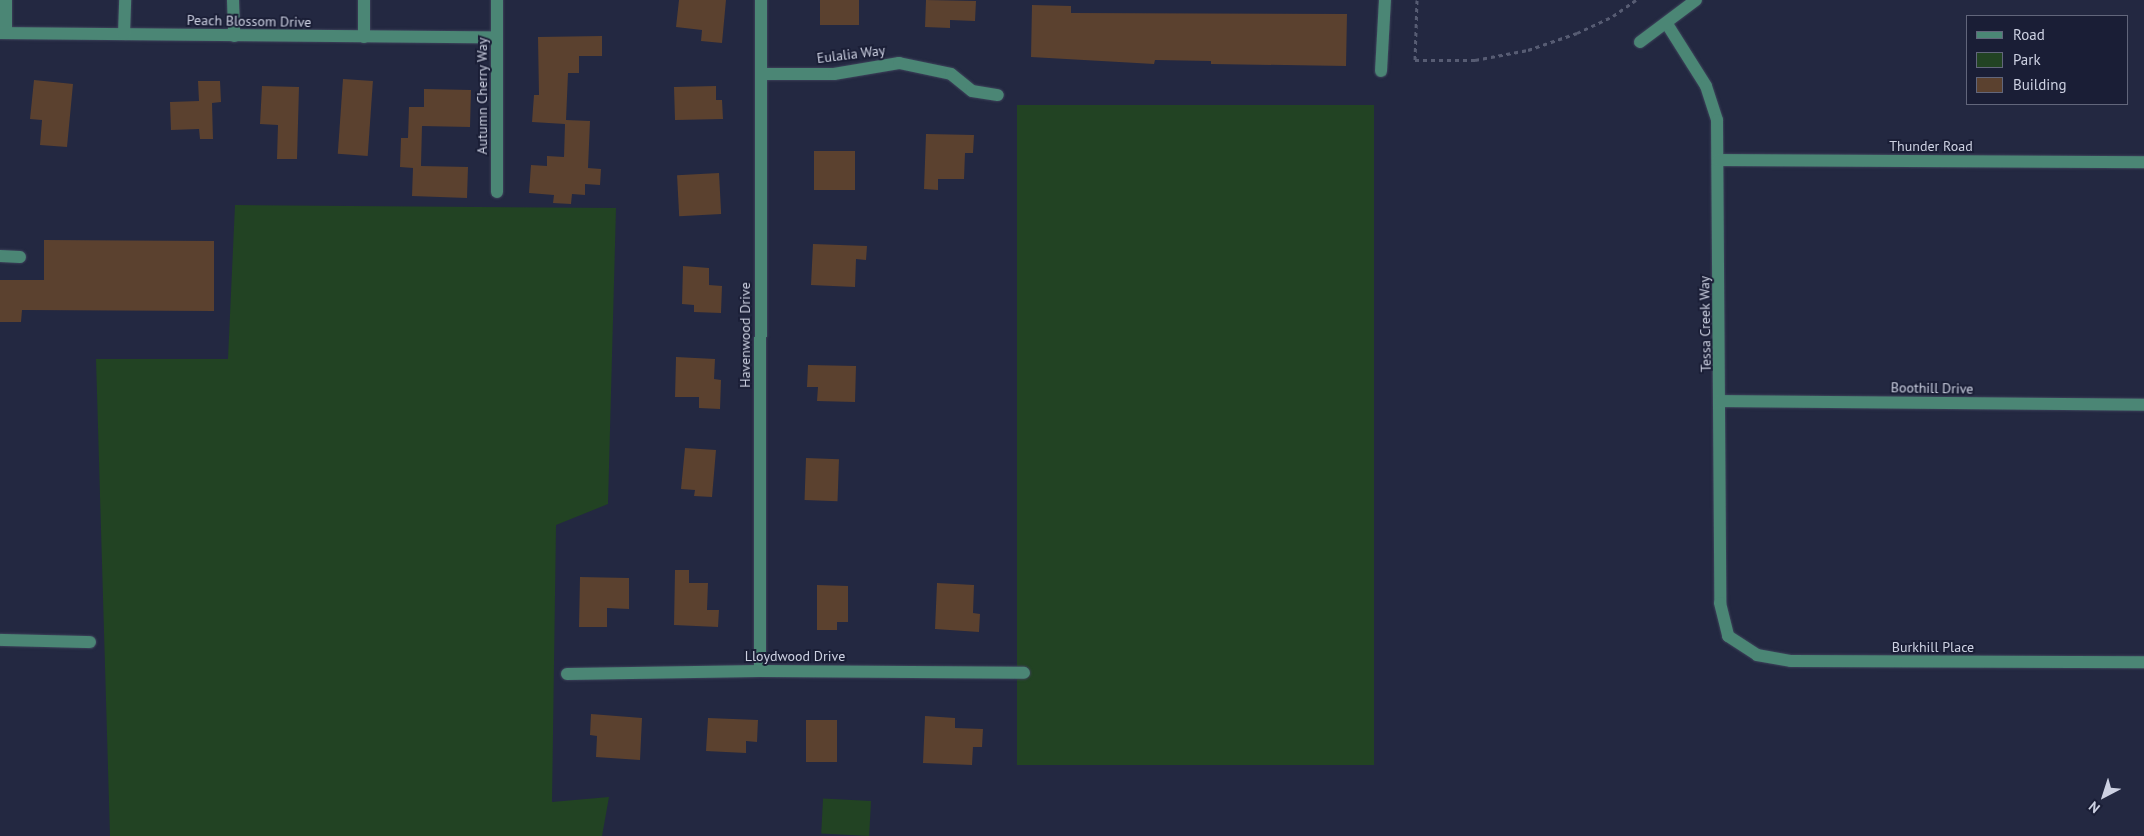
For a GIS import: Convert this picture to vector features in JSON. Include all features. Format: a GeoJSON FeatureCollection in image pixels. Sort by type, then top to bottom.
{"type":"FeatureCollection","features":[{"type":"Feature","properties":{"kind":"street"},"geometry":{"type":"LineString","coordinates":[[3,33],[6,0]]}},
{"type":"Feature","properties":{"kind":"street"},"geometry":{"type":"LineString","coordinates":[[124,34],[125,0]]}},
{"type":"Feature","properties":{"kind":"street"},"geometry":{"type":"LineString","coordinates":[[234,0],[234,36]]}},
{"type":"Feature","properties":{"kind":"street"},"geometry":{"type":"LineString","coordinates":[[364,0],[364,36]]}},
{"type":"Feature","properties":{"kind":"street","name":"Autumn Cherry Way"},"geometry":{"type":"LineString","coordinates":[[498,0],[498,192]]}},
{"type":"Feature","properties":{"kind":"street","name":"Havenwood Drive"},"geometry":{"type":"LineString","coordinates":[[760,671],[761,0]]}},
{"type":"Feature","properties":{"kind":"street"},"geometry":{"type":"LineString","coordinates":[[1382,71],[1385,0]]}},
{"type":"Feature","properties":{"kind":"street"},"geometry":{"type":"LineString","coordinates":[[1640,42],[1668,24],[1696,0]]}},
{"type":"Feature","properties":{"kind":"street","name":"Tessa Creek Way"},"geometry":{"type":"LineString","coordinates":[[1668,24],[1706,86],[1716,120],[1718,160],[1720,603],[1728,636]]}},
{"type":"Feature","properties":{"kind":"street","name":"Peach Blossom Drive"},"geometry":{"type":"LineString","coordinates":[[3,33],[497,37]]}},
{"type":"Feature","properties":{"kind":"street","name":"Eulalia Way"},"geometry":{"type":"LineString","coordinates":[[761,74],[834,74],[899,63],[951,74],[972,91],[998,95]]}},
{"type":"Feature","properties":{"kind":"street","name":"Thunder Road"},"geometry":{"type":"LineString","coordinates":[[1718,160],[2144,162]]}},
{"type":"Feature","properties":{"kind":"street"},"geometry":{"type":"LineString","coordinates":[[0,256],[20,257]]}},
{"type":"Feature","properties":{"kind":"street","name":"Boothill Drive"},"geometry":{"type":"LineString","coordinates":[[1720,402],[2144,406]]}},
{"type":"Feature","properties":{"kind":"street","name":"Burkhill Place"},"geometry":{"type":"LineString","coordinates":[[1728,636],[1757,655],[1790,661],[2144,662]]}},
{"type":"Feature","properties":{"kind":"street"},"geometry":{"type":"LineString","coordinates":[[0,640],[90,642]]}},
{"type":"Feature","properties":{"kind":"street","name":"Lloydwood Drive"},"geometry":{"type":"LineString","coordinates":[[567,674],[760,671],[1024,673]]}},
{"type":"Feature","properties":{"kind":"path"},"geometry":{"type":"LineString","coordinates":[[1417,0],[1415,60],[1475,60],[1528,50],[1577,33],[1613,16],[1636,0]]}},
{"type":"Feature","properties":{"kind":"green space"},"geometry":{"type":"Polygon","coordinates":[[[1017,105],[1374,105],[1374,765],[1017,765],[1017,105]]]}},
{"type":"Feature","properties":{"kind":"green space"},"geometry":{"type":"Polygon","coordinates":[[[235,205],[616,208],[608,504],[556,525],[552,802],[609,797],[602,836],[110,836],[96,359],[228,359],[235,205]]]}},
{"type":"Feature","properties":{"kind":"green space"},"geometry":{"type":"Polygon","coordinates":[[[823,798],[871,801],[869,836],[821,833],[823,798]]]}},
{"type":"Feature","properties":{"kind":"building"},"geometry":{"type":"Polygon","coordinates":[[[679,0],[726,0],[722,43],[701,41],[702,30],[676,27],[679,0]]]}},
{"type":"Feature","properties":{"kind":"building"},"geometry":{"type":"Polygon","coordinates":[[[820,0],[859,0],[859,25],[820,25],[820,0]]]}},
{"type":"Feature","properties":{"kind":"building"},"geometry":{"type":"Polygon","coordinates":[[[926,0],[976,1],[975,21],[950,20],[950,28],[925,27],[926,0]]]}},
{"type":"Feature","properties":{"kind":"building"},"geometry":{"type":"Polygon","coordinates":[[[1032,5],[1071,6],[1071,13],[1347,14],[1346,66],[1211,64],[1211,61],[1155,60],[1154,64],[1031,57],[1032,5]]]}},
{"type":"Feature","properties":{"kind":"building"},"geometry":{"type":"Polygon","coordinates":[[[602,36],[602,56],[579,56],[579,73],[568,73],[566,120],[590,121],[588,168],[601,169],[600,185],[585,184],[585,195],[572,194],[571,204],[553,203],[554,195],[529,193],[531,165],[547,166],[547,156],[564,157],[565,124],[532,122],[534,95],[539,95],[538,37],[602,36]]]}},
{"type":"Feature","properties":{"kind":"building"},"geometry":{"type":"Polygon","coordinates":[[[343,79],[373,81],[368,156],[338,154],[343,79]]]}},
{"type":"Feature","properties":{"kind":"building"},"geometry":{"type":"Polygon","coordinates":[[[34,80],[73,84],[67,147],[40,145],[42,120],[30,119],[34,80]]]}},
{"type":"Feature","properties":{"kind":"building"},"geometry":{"type":"Polygon","coordinates":[[[198,81],[220,81],[221,102],[212,103],[213,139],[200,139],[199,129],[171,130],[170,102],[199,101],[198,81]]]}},
{"type":"Feature","properties":{"kind":"building"},"geometry":{"type":"Polygon","coordinates":[[[262,86],[299,87],[297,159],[277,159],[278,125],[260,124],[262,86]]]}},
{"type":"Feature","properties":{"kind":"building"},"geometry":{"type":"Polygon","coordinates":[[[716,86],[716,100],[722,100],[723,119],[675,120],[674,87],[716,86]]]}},
{"type":"Feature","properties":{"kind":"building"},"geometry":{"type":"Polygon","coordinates":[[[424,89],[471,90],[470,127],[422,126],[421,166],[468,167],[467,198],[412,196],[413,168],[400,167],[401,138],[408,138],[409,107],[424,107],[424,89]]]}},
{"type":"Feature","properties":{"kind":"building"},"geometry":{"type":"Polygon","coordinates":[[[926,134],[974,135],[973,153],[965,153],[964,179],[938,179],[938,190],[924,189],[926,134]]]}},
{"type":"Feature","properties":{"kind":"building"},"geometry":{"type":"Polygon","coordinates":[[[814,151],[855,151],[855,190],[814,190],[814,151]]]}},
{"type":"Feature","properties":{"kind":"building"},"geometry":{"type":"Polygon","coordinates":[[[719,173],[721,214],[679,216],[677,175],[719,173]]]}},
{"type":"Feature","properties":{"kind":"building"},"geometry":{"type":"Polygon","coordinates":[[[44,240],[214,241],[214,311],[22,310],[21,322],[0,322],[0,280],[44,280],[44,240]]]}},
{"type":"Feature","properties":{"kind":"building"},"geometry":{"type":"Polygon","coordinates":[[[813,244],[867,246],[866,260],[856,259],[855,287],[811,285],[813,244]]]}},
{"type":"Feature","properties":{"kind":"building"},"geometry":{"type":"Polygon","coordinates":[[[683,266],[709,268],[709,285],[722,286],[721,313],[694,312],[694,305],[682,304],[683,266]]]}},
{"type":"Feature","properties":{"kind":"building"},"geometry":{"type":"Polygon","coordinates":[[[676,357],[715,359],[714,379],[721,380],[720,409],[699,408],[699,397],[675,397],[676,357]]]}},
{"type":"Feature","properties":{"kind":"building"},"geometry":{"type":"Polygon","coordinates":[[[808,365],[856,366],[855,402],[817,401],[818,387],[807,387],[808,365]]]}},
{"type":"Feature","properties":{"kind":"building"},"geometry":{"type":"Polygon","coordinates":[[[685,448],[716,450],[712,497],[694,496],[695,490],[681,489],[685,448]]]}},
{"type":"Feature","properties":{"kind":"building"},"geometry":{"type":"Polygon","coordinates":[[[806,458],[839,459],[838,501],[805,500],[806,458]]]}},
{"type":"Feature","properties":{"kind":"building"},"geometry":{"type":"Polygon","coordinates":[[[675,570],[689,570],[689,583],[708,583],[707,610],[719,610],[718,627],[674,625],[675,570]]]}},
{"type":"Feature","properties":{"kind":"building"},"geometry":{"type":"Polygon","coordinates":[[[580,577],[629,578],[629,609],[607,608],[607,627],[579,627],[580,577]]]}},
{"type":"Feature","properties":{"kind":"building"},"geometry":{"type":"Polygon","coordinates":[[[937,583],[974,585],[973,613],[980,614],[979,632],[935,629],[937,583]]]}},
{"type":"Feature","properties":{"kind":"building"},"geometry":{"type":"Polygon","coordinates":[[[817,585],[848,586],[848,622],[837,622],[837,630],[817,630],[817,585]]]}},
{"type":"Feature","properties":{"kind":"building"},"geometry":{"type":"Polygon","coordinates":[[[591,714],[642,718],[640,760],[596,757],[597,736],[590,735],[591,714]]]}},
{"type":"Feature","properties":{"kind":"building"},"geometry":{"type":"Polygon","coordinates":[[[925,716],[955,718],[955,728],[983,729],[982,747],[973,747],[972,765],[923,763],[925,716]]]}},
{"type":"Feature","properties":{"kind":"building"},"geometry":{"type":"Polygon","coordinates":[[[708,718],[758,720],[757,742],[746,741],[746,753],[706,751],[708,718]]]}},
{"type":"Feature","properties":{"kind":"building"},"geometry":{"type":"Polygon","coordinates":[[[806,720],[837,720],[837,762],[806,762],[806,720]]]}}]}
